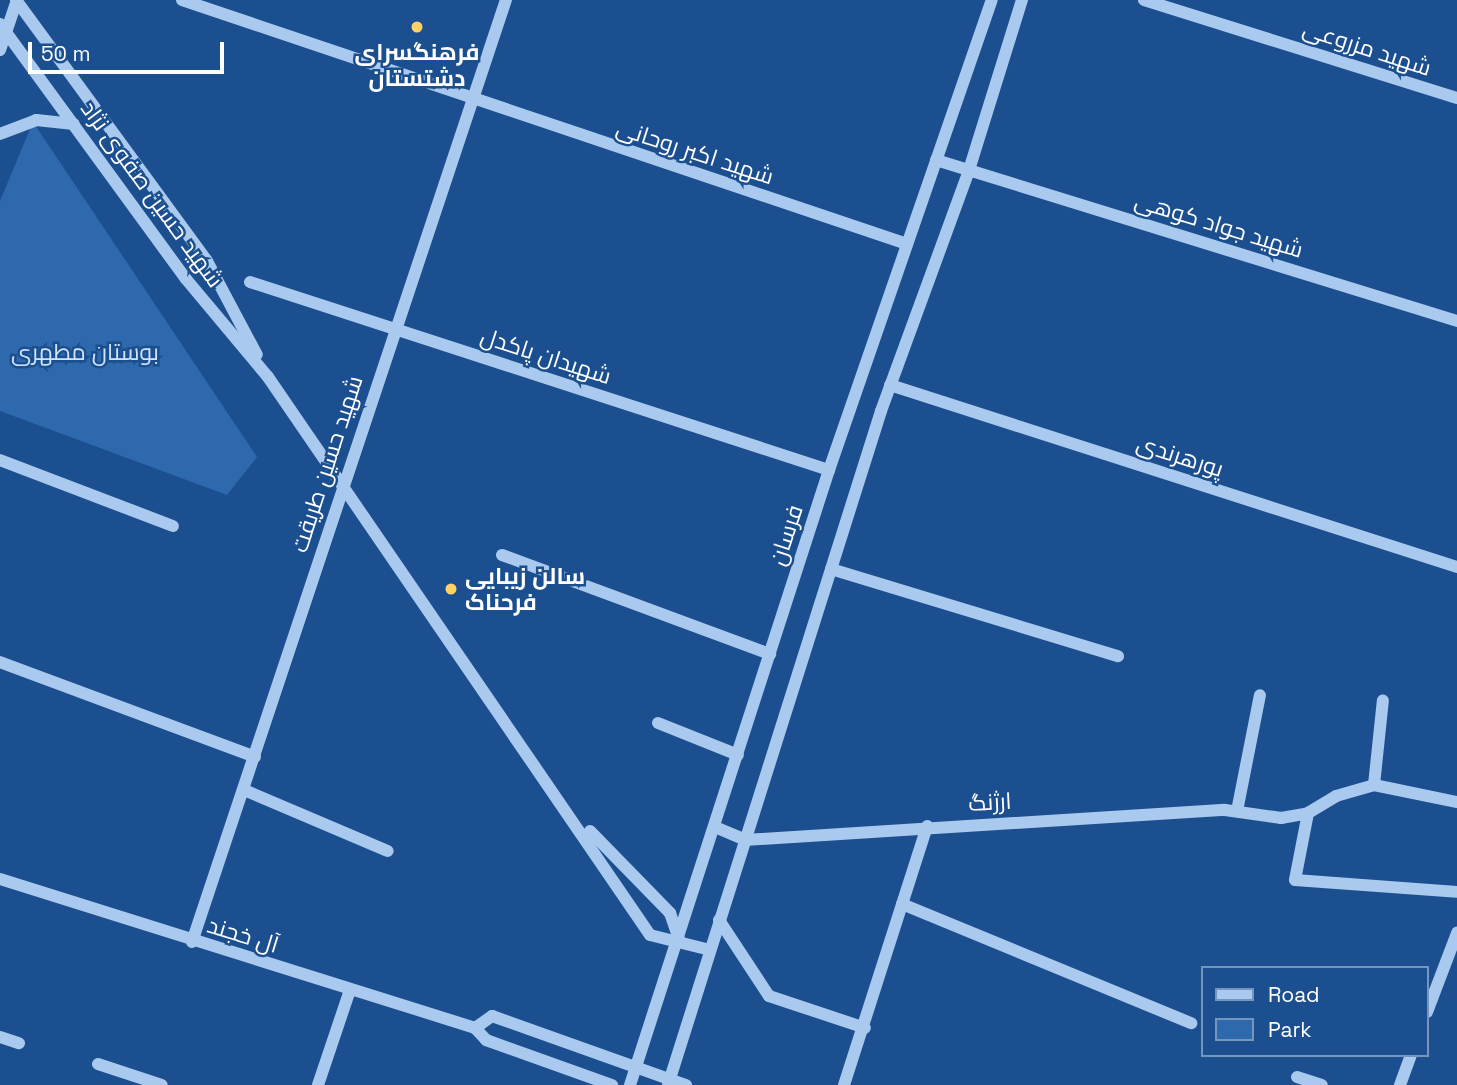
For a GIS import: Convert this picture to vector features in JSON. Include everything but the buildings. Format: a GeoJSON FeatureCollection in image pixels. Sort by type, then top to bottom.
{"type":"FeatureCollection","features":[{"type":"Feature","properties":{"kind":"street"},"geometry":{"type":"LineString","coordinates":[[0,50],[3,28],[17,0]]}},
{"type":"Feature","properties":{"kind":"street","name":"شهید حسین صفوی نژاد"},"geometry":{"type":"LineString","coordinates":[[17,0],[207,261],[268,377]]}},
{"type":"Feature","properties":{"kind":"street","name":"شهید اکبر روحانی"},"geometry":{"type":"LineString","coordinates":[[182,0],[469,100],[907,244]]}},
{"type":"Feature","properties":{"kind":"street","name":"شهید حسین طریقت"},"geometry":{"type":"LineString","coordinates":[[192,942],[255,757],[392,328],[469,100],[506,0]]}},
{"type":"Feature","properties":{"kind":"street"},"geometry":{"type":"LineString","coordinates":[[669,1082],[890,385],[970,170],[1022,0]]}},
{"type":"Feature","properties":{"kind":"street","name":"شهید مزروعی"},"geometry":{"type":"LineString","coordinates":[[1144,0],[1457,98]]}},
{"type":"Feature","properties":{"kind":"street","name":"فرسان"},"geometry":{"type":"LineString","coordinates":[[630,1085],[680,940],[829,470],[936,160],[987,1]]}},
{"type":"Feature","properties":{"kind":"street","name":"شهید حسین صفوی نژاد"},"geometry":{"type":"LineString","coordinates":[[3,28],[186,279],[268,377],[570,810]]}},
{"type":"Feature","properties":{"kind":"street"},"geometry":{"type":"LineString","coordinates":[[0,134],[36,120],[74,124]]}},
{"type":"Feature","properties":{"kind":"street","name":"شهید جواد کوهی"},"geometry":{"type":"LineString","coordinates":[[936,160],[1457,321]]}},
{"type":"Feature","properties":{"kind":"street","name":"شهیدان پاکدل"},"geometry":{"type":"LineString","coordinates":[[250,282],[829,470]]}},
{"type":"Feature","properties":{"kind":"street","name":"پورهرندی"},"geometry":{"type":"LineString","coordinates":[[890,385],[1457,567]]}},
{"type":"Feature","properties":{"kind":"street"},"geometry":{"type":"LineString","coordinates":[[0,460],[173,526]]}},
{"type":"Feature","properties":{"kind":"street"},"geometry":{"type":"LineString","coordinates":[[502,555],[770,653]]}},
{"type":"Feature","properties":{"kind":"street"},"geometry":{"type":"LineString","coordinates":[[831,569],[1118,656]]}},
{"type":"Feature","properties":{"kind":"street"},"geometry":{"type":"LineString","coordinates":[[0,662],[255,757]]}},
{"type":"Feature","properties":{"kind":"street"},"geometry":{"type":"LineString","coordinates":[[1237,811],[1260,695]]}},
{"type":"Feature","properties":{"kind":"street"},"geometry":{"type":"LineString","coordinates":[[1374,785],[1383,700]]}},
{"type":"Feature","properties":{"kind":"street"},"geometry":{"type":"LineString","coordinates":[[658,723],[738,755]]}},
{"type":"Feature","properties":{"kind":"street"},"geometry":{"type":"LineString","coordinates":[[1457,802],[1374,785],[1336,796],[1308,813],[1295,880],[1457,892]]}},
{"type":"Feature","properties":{"kind":"street"},"geometry":{"type":"LineString","coordinates":[[244,790],[388,851]]}},
{"type":"Feature","properties":{"kind":"street"},"geometry":{"type":"LineString","coordinates":[[570,810],[650,935],[680,940],[710,950]]}},
{"type":"Feature","properties":{"kind":"street"},"geometry":{"type":"LineString","coordinates":[[570,810],[670,913],[680,940]]}},
{"type":"Feature","properties":{"kind":"street","name":"ارژنگ"},"geometry":{"type":"LineString","coordinates":[[745,841],[927,826],[1237,811],[1281,818],[1308,813]]}},
{"type":"Feature","properties":{"kind":"street"},"geometry":{"type":"LineString","coordinates":[[844,1085],[927,826]]}},
{"type":"Feature","properties":{"kind":"street"},"geometry":{"type":"LineString","coordinates":[[715,827],[745,841]]}},
{"type":"Feature","properties":{"kind":"street","name":"آل خجند"},"geometry":{"type":"LineString","coordinates":[[0,879],[192,942],[475,1028],[486,1040],[612,1085]]}},
{"type":"Feature","properties":{"kind":"street"},"geometry":{"type":"LineString","coordinates":[[902,904],[1191,1023]]}},
{"type":"Feature","properties":{"kind":"street"},"geometry":{"type":"LineString","coordinates":[[719,920],[769,996],[864,1028]]}},
{"type":"Feature","properties":{"kind":"street"},"geometry":{"type":"LineString","coordinates":[[1429,1008],[1454,952],[1457,933]]}},
{"type":"Feature","properties":{"kind":"street"},"geometry":{"type":"LineString","coordinates":[[318,1085],[350,990]]}},
{"type":"Feature","properties":{"kind":"street"},"geometry":{"type":"LineString","coordinates":[[475,1028],[492,1016],[669,1082],[686,1085]]}},
{"type":"Feature","properties":{"kind":"street"},"geometry":{"type":"LineString","coordinates":[[0,1037],[19,1043]]}},
{"type":"Feature","properties":{"kind":"street"},"geometry":{"type":"LineString","coordinates":[[1400,1085],[1410,1057]]}},
{"type":"Feature","properties":{"kind":"street"},"geometry":{"type":"LineString","coordinates":[[98,1064],[162,1085]]}},
{"type":"Feature","properties":{"kind":"street"},"geometry":{"type":"LineString","coordinates":[[1297,1077],[1322,1085]]}},
{"type":"Feature","properties":{"kind":"green space","name":"بوستان مطهری"},"geometry":{"type":"Polygon","coordinates":[[[33,122],[257,457],[227,495],[0,411],[0,201],[33,122]]]}},
{"type":"Feature","properties":{"kind":"place","name":"فرهنگسرای دشتستان"},"geometry":{"type":"Point","coordinates":[417,27]}},
{"type":"Feature","properties":{"kind":"place","name":"سالن زیبایی فرحناک"},"geometry":{"type":"Point","coordinates":[451,589]}}]}
